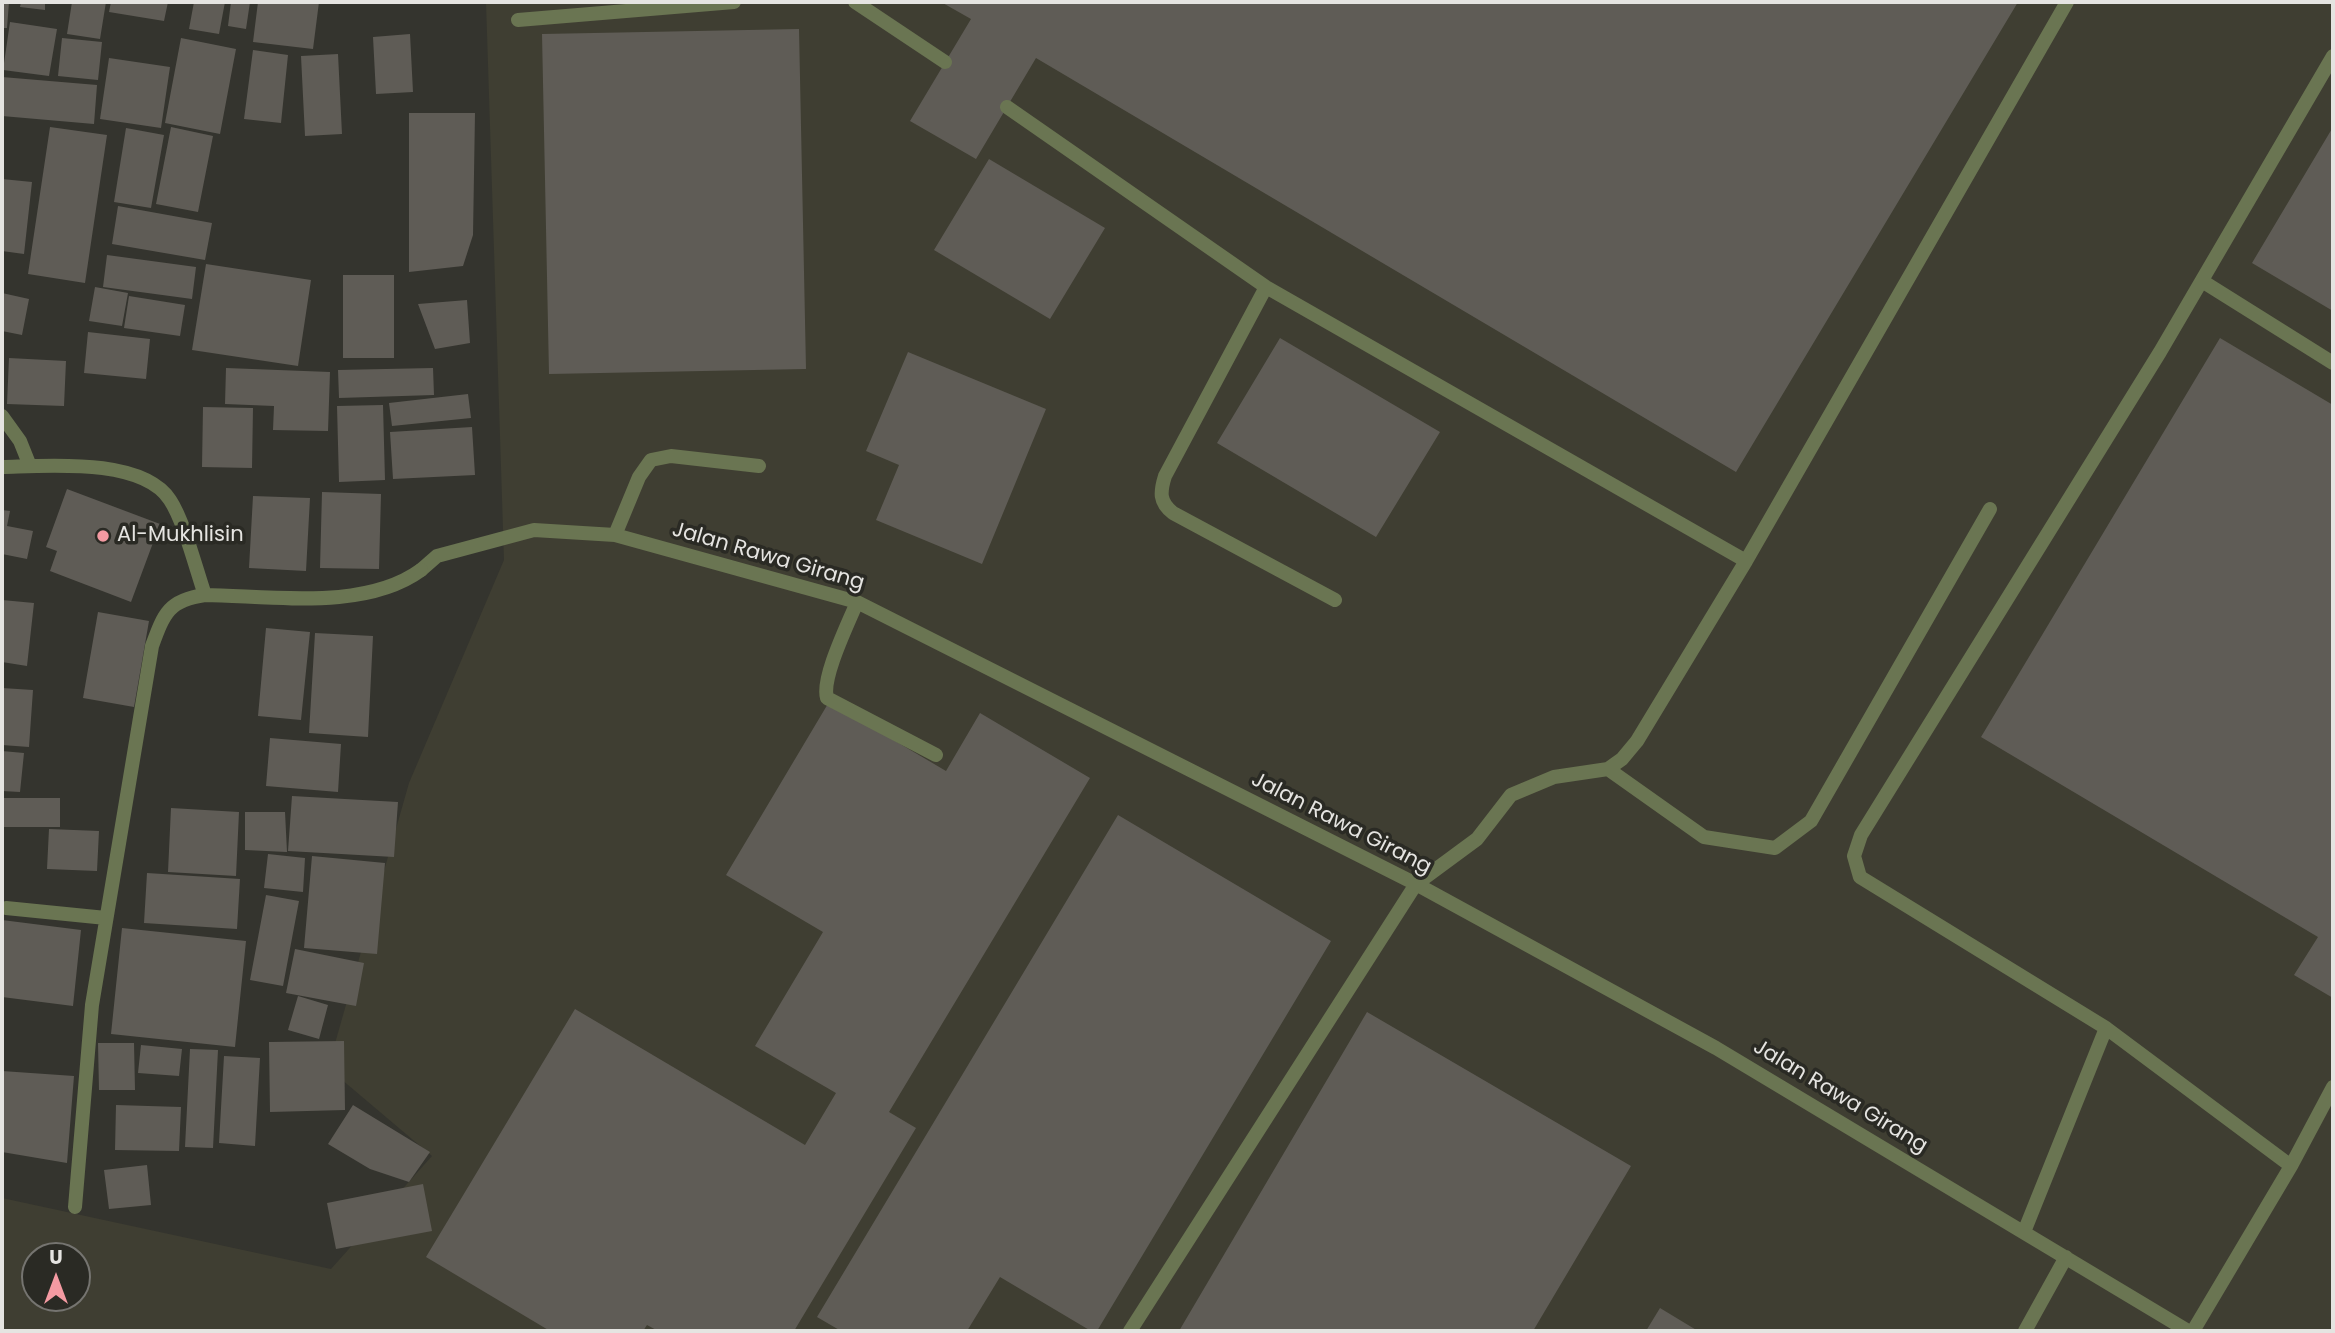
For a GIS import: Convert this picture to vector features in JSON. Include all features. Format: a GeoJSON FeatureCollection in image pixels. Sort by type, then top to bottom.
{"type":"FeatureCollection","features":[{"type":"Feature","properties":{"kind":"street"},"geometry":{"type":"LineString","coordinates":[[518,20],[734,2]]}},
{"type":"Feature","properties":{"kind":"street"},"geometry":{"type":"LineString","coordinates":[[855,2],[945,62]]}},
{"type":"Feature","properties":{"kind":"street"},"geometry":{"type":"LineString","coordinates":[[1130,1331],[1416,884],[1476,839],[1511,795],[1554,777],[1608,769],[1622,759],[1637,741],[1746,561],[2067,2]]}},
{"type":"Feature","properties":{"kind":"street"},"geometry":{"type":"LineString","coordinates":[[2291,1166],[2105,1028],[1860,877],[1854,856],[1861,835],[2202,281],[2333,56]]}},
{"type":"Feature","properties":{"kind":"street"},"geometry":{"type":"LineString","coordinates":[[1007,107],[1266,287],[1746,561]]}},
{"type":"Feature","properties":{"kind":"street"},"geometry":{"type":"LineString","coordinates":[[2202,281],[2333,363]]}},
{"type":"Feature","properties":{"kind":"street"},"geometry":{"type":"LineString","coordinates":[[1266,287],[1165,476],[1160,491],[1166,507],[1173,513],[1335,600]]}},
{"type":"Feature","properties":{"kind":"street"},"geometry":{"type":"LineString","coordinates":[[2,416],[20,441],[30,466]]}},
{"type":"Feature","properties":{"kind":"street"},"geometry":{"type":"LineString","coordinates":[[615,535],[639,477],[651,460],[671,456],[759,466]]}},
{"type":"Feature","properties":{"kind":"street"},"geometry":{"type":"LineString","coordinates":[[2,467],[82,466],[119,470],[160,488],[180,520],[205,595]]}},
{"type":"Feature","properties":{"kind":"street"},"geometry":{"type":"LineString","coordinates":[[1608,769],[1704,837],[1775,848],[1811,821],[1990,509]]}},
{"type":"Feature","properties":{"kind":"street","name":"Jalan Rawa Girang"},"geometry":{"type":"LineString","coordinates":[[75,1207],[92,1005],[152,646],[169,607],[188,598],[205,595],[345,597],[401,584],[437,556],[534,530],[615,535],[857,602],[1416,884],[1716,1048],[2191,1331]]}},
{"type":"Feature","properties":{"kind":"street"},"geometry":{"type":"LineString","coordinates":[[857,602],[833,664],[825,692],[827,698],[936,755]]}},
{"type":"Feature","properties":{"kind":"street"},"geometry":{"type":"LineString","coordinates":[[6,908],[106,918]]}},
{"type":"Feature","properties":{"kind":"street"},"geometry":{"type":"LineString","coordinates":[[2024,1232],[2105,1028]]}},
{"type":"Feature","properties":{"kind":"street"},"geometry":{"type":"LineString","coordinates":[[2191,1331],[2291,1166],[2333,1087]]}},
{"type":"Feature","properties":{"kind":"street"},"geometry":{"type":"LineString","coordinates":[[2025,1331],[2066,1258]]}},
{"type":"Feature","properties":{"kind":"shaded area"},"geometry":{"type":"Polygon","coordinates":[[[486,2],[2333,2],[2333,1331],[2,1331],[2,1198],[331,1269],[432,1156],[328,1068],[409,783],[504,560],[486,2]]]}},
{"type":"Feature","properties":{"kind":"building"},"geometry":{"type":"Polygon","coordinates":[[[2,2],[9,2],[7,28],[2,28],[2,2]]]}},
{"type":"Feature","properties":{"kind":"building"},"geometry":{"type":"Polygon","coordinates":[[[21,2],[45,2],[45,10],[20,7],[21,2]]]}},
{"type":"Feature","properties":{"kind":"building"},"geometry":{"type":"Polygon","coordinates":[[[72,2],[106,2],[100,39],[67,34],[72,2]]]}},
{"type":"Feature","properties":{"kind":"building"},"geometry":{"type":"Polygon","coordinates":[[[111,2],[168,2],[164,21],[109,12],[111,2]]]}},
{"type":"Feature","properties":{"kind":"building"},"geometry":{"type":"Polygon","coordinates":[[[194,2],[225,2],[219,34],[189,29],[194,2]]]}},
{"type":"Feature","properties":{"kind":"building"},"geometry":{"type":"Polygon","coordinates":[[[231,2],[250,2],[246,29],[228,26],[231,2]]]}},
{"type":"Feature","properties":{"kind":"building"},"geometry":{"type":"Polygon","coordinates":[[[258,2],[319,2],[313,49],[253,42],[258,2]]]}},
{"type":"Feature","properties":{"kind":"building"},"geometry":{"type":"Polygon","coordinates":[[[941,2],[2018,2],[1736,472],[1036,58],[976,159],[910,121],[971,19],[941,2]]]}},
{"type":"Feature","properties":{"kind":"building"},"geometry":{"type":"Polygon","coordinates":[[[10,22],[57,29],[49,76],[3,70],[10,22]]]}},
{"type":"Feature","properties":{"kind":"building"},"geometry":{"type":"Polygon","coordinates":[[[799,29],[806,369],[549,374],[542,34],[799,29]]]}},
{"type":"Feature","properties":{"kind":"building"},"geometry":{"type":"Polygon","coordinates":[[[410,34],[413,92],[376,94],[373,37],[410,34]]]}},
{"type":"Feature","properties":{"kind":"building"},"geometry":{"type":"Polygon","coordinates":[[[62,38],[102,42],[98,80],[58,76],[62,38]]]}},
{"type":"Feature","properties":{"kind":"building"},"geometry":{"type":"Polygon","coordinates":[[[181,38],[236,49],[220,134],[165,123],[181,38]]]}},
{"type":"Feature","properties":{"kind":"building"},"geometry":{"type":"Polygon","coordinates":[[[253,50],[288,55],[281,123],[244,119],[253,50]]]}},
{"type":"Feature","properties":{"kind":"building"},"geometry":{"type":"Polygon","coordinates":[[[338,54],[342,134],[305,136],[301,56],[338,54]]]}},
{"type":"Feature","properties":{"kind":"building"},"geometry":{"type":"Polygon","coordinates":[[[109,58],[170,67],[161,128],[100,119],[109,58]]]}},
{"type":"Feature","properties":{"kind":"building"},"geometry":{"type":"Polygon","coordinates":[[[2,77],[97,85],[94,124],[2,116],[2,77]]]}},
{"type":"Feature","properties":{"kind":"building"},"geometry":{"type":"Polygon","coordinates":[[[409,113],[475,113],[473,235],[463,266],[409,272],[409,113]]]}},
{"type":"Feature","properties":{"kind":"building"},"geometry":{"type":"Polygon","coordinates":[[[50,127],[107,135],[85,283],[28,274],[50,127]]]}},
{"type":"Feature","properties":{"kind":"building"},"geometry":{"type":"Polygon","coordinates":[[[171,127],[213,136],[198,212],[156,204],[171,127]]]}},
{"type":"Feature","properties":{"kind":"building"},"geometry":{"type":"Polygon","coordinates":[[[2333,127],[2333,311],[2252,263],[2333,127]]]}},
{"type":"Feature","properties":{"kind":"building"},"geometry":{"type":"Polygon","coordinates":[[[126,128],[164,135],[151,208],[114,202],[126,128]]]}},
{"type":"Feature","properties":{"kind":"building"},"geometry":{"type":"Polygon","coordinates":[[[989,159],[1105,228],[1050,319],[934,250],[989,159]]]}},
{"type":"Feature","properties":{"kind":"building"},"geometry":{"type":"Polygon","coordinates":[[[2,179],[32,182],[24,254],[2,251],[2,179]]]}},
{"type":"Feature","properties":{"kind":"building"},"geometry":{"type":"Polygon","coordinates":[[[118,206],[212,223],[205,260],[112,244],[118,206]]]}},
{"type":"Feature","properties":{"kind":"building"},"geometry":{"type":"Polygon","coordinates":[[[107,255],[196,267],[192,299],[103,287],[107,255]]]}},
{"type":"Feature","properties":{"kind":"building"},"geometry":{"type":"Polygon","coordinates":[[[206,264],[311,280],[298,366],[192,350],[206,264]]]}},
{"type":"Feature","properties":{"kind":"building"},"geometry":{"type":"Polygon","coordinates":[[[343,275],[394,275],[394,358],[343,358],[343,275]]]}},
{"type":"Feature","properties":{"kind":"building"},"geometry":{"type":"Polygon","coordinates":[[[95,287],[128,293],[122,326],[89,321],[95,287]]]}},
{"type":"Feature","properties":{"kind":"building"},"geometry":{"type":"Polygon","coordinates":[[[2,293],[29,299],[22,335],[2,331],[2,293]]]}},
{"type":"Feature","properties":{"kind":"building"},"geometry":{"type":"Polygon","coordinates":[[[129,296],[185,305],[180,336],[124,328],[129,296]]]}},
{"type":"Feature","properties":{"kind":"building"},"geometry":{"type":"Polygon","coordinates":[[[467,300],[470,343],[435,349],[418,304],[467,300]]]}},
{"type":"Feature","properties":{"kind":"building"},"geometry":{"type":"Polygon","coordinates":[[[88,332],[150,339],[146,379],[84,373],[88,332]]]}},
{"type":"Feature","properties":{"kind":"building"},"geometry":{"type":"Polygon","coordinates":[[[1280,338],[1440,432],[1376,537],[1217,443],[1280,338]]]}},
{"type":"Feature","properties":{"kind":"building"},"geometry":{"type":"Polygon","coordinates":[[[2220,338],[2333,405],[2333,998],[2294,975],[2318,937],[1981,737],[2220,338]]]}},
{"type":"Feature","properties":{"kind":"building"},"geometry":{"type":"Polygon","coordinates":[[[908,352],[1046,409],[982,564],[876,520],[899,465],[866,451],[908,352]]]}},
{"type":"Feature","properties":{"kind":"building"},"geometry":{"type":"Polygon","coordinates":[[[9,358],[66,361],[64,406],[7,404],[9,358]]]}},
{"type":"Feature","properties":{"kind":"building"},"geometry":{"type":"Polygon","coordinates":[[[226,368],[330,372],[328,431],[273,430],[274,406],[225,404],[226,368]]]}},
{"type":"Feature","properties":{"kind":"building"},"geometry":{"type":"Polygon","coordinates":[[[433,368],[434,395],[339,398],[338,370],[433,368]]]}},
{"type":"Feature","properties":{"kind":"building"},"geometry":{"type":"Polygon","coordinates":[[[468,394],[471,418],[392,426],[389,403],[468,394]]]}},
{"type":"Feature","properties":{"kind":"building"},"geometry":{"type":"Polygon","coordinates":[[[383,405],[385,480],[339,482],[337,406],[383,405]]]}},
{"type":"Feature","properties":{"kind":"building"},"geometry":{"type":"Polygon","coordinates":[[[203,407],[253,408],[252,468],[202,467],[203,407]]]}},
{"type":"Feature","properties":{"kind":"building"},"geometry":{"type":"Polygon","coordinates":[[[472,427],[475,475],[393,479],[390,432],[472,427]]]}},
{"type":"Feature","properties":{"kind":"building","name":"Al-Mukhlisin"},"geometry":{"type":"Polygon","coordinates":[[[67,489],[160,524],[131,602],[50,571],[57,551],[46,547],[67,489]]]}},
{"type":"Feature","properties":{"kind":"building"},"geometry":{"type":"Polygon","coordinates":[[[322,492],[381,494],[379,569],[320,568],[322,492]]]}},
{"type":"Feature","properties":{"kind":"building"},"geometry":{"type":"Polygon","coordinates":[[[253,496],[310,498],[306,571],[249,568],[253,496]]]}},
{"type":"Feature","properties":{"kind":"building"},"geometry":{"type":"Polygon","coordinates":[[[2,510],[10,511],[7,526],[33,531],[27,559],[2,554],[2,510]]]}},
{"type":"Feature","properties":{"kind":"building"},"geometry":{"type":"Polygon","coordinates":[[[2,600],[34,603],[27,666],[2,662],[2,600]]]}},
{"type":"Feature","properties":{"kind":"building"},"geometry":{"type":"Polygon","coordinates":[[[98,612],[149,621],[134,707],[83,698],[98,612]]]}},
{"type":"Feature","properties":{"kind":"building"},"geometry":{"type":"Polygon","coordinates":[[[266,628],[310,632],[301,720],[258,716],[266,628]]]}},
{"type":"Feature","properties":{"kind":"building"},"geometry":{"type":"Polygon","coordinates":[[[315,633],[373,636],[368,737],[309,733],[315,633]]]}},
{"type":"Feature","properties":{"kind":"building"},"geometry":{"type":"Polygon","coordinates":[[[2,688],[33,690],[29,747],[2,745],[2,688]]]}},
{"type":"Feature","properties":{"kind":"building"},"geometry":{"type":"Polygon","coordinates":[[[829,702],[946,771],[980,713],[1090,778],[889,1112],[916,1128],[794,1331],[658,1331],[647,1325],[643,1331],[550,1331],[426,1257],[575,1009],[805,1145],[836,1093],[755,1046],[823,932],[726,875],[829,702]]]}},
{"type":"Feature","properties":{"kind":"building"},"geometry":{"type":"Polygon","coordinates":[[[270,738],[341,744],[338,792],[266,786],[270,738]]]}},
{"type":"Feature","properties":{"kind":"building"},"geometry":{"type":"Polygon","coordinates":[[[2,751],[24,753],[20,792],[2,791],[2,751]]]}},
{"type":"Feature","properties":{"kind":"building"},"geometry":{"type":"Polygon","coordinates":[[[292,796],[398,802],[394,857],[288,851],[292,796]]]}},
{"type":"Feature","properties":{"kind":"building"},"geometry":{"type":"Polygon","coordinates":[[[2,798],[60,798],[60,827],[2,827],[2,798]]]}},
{"type":"Feature","properties":{"kind":"building"},"geometry":{"type":"Polygon","coordinates":[[[171,808],[239,812],[236,876],[168,872],[171,808]]]}},
{"type":"Feature","properties":{"kind":"building"},"geometry":{"type":"Polygon","coordinates":[[[245,812],[285,812],[287,852],[245,850],[245,812]]]}},
{"type":"Feature","properties":{"kind":"building"},"geometry":{"type":"Polygon","coordinates":[[[1118,815],[1331,941],[1097,1331],[1091,1331],[1000,1277],[967,1331],[841,1331],[817,1317],[1118,815]]]}},
{"type":"Feature","properties":{"kind":"building"},"geometry":{"type":"Polygon","coordinates":[[[49,829],[99,831],[97,871],[47,869],[49,829]]]}},
{"type":"Feature","properties":{"kind":"building"},"geometry":{"type":"Polygon","coordinates":[[[268,854],[305,858],[303,892],[264,888],[268,854]]]}},
{"type":"Feature","properties":{"kind":"building"},"geometry":{"type":"Polygon","coordinates":[[[312,856],[385,863],[377,954],[304,948],[312,856]]]}},
{"type":"Feature","properties":{"kind":"building"},"geometry":{"type":"Polygon","coordinates":[[[147,873],[240,879],[237,929],[144,923],[147,873]]]}},
{"type":"Feature","properties":{"kind":"building"},"geometry":{"type":"Polygon","coordinates":[[[266,895],[299,901],[283,986],[250,980],[266,895]]]}},
{"type":"Feature","properties":{"kind":"building"},"geometry":{"type":"Polygon","coordinates":[[[2,920],[81,930],[73,1006],[2,997],[2,920]]]}},
{"type":"Feature","properties":{"kind":"building"},"geometry":{"type":"Polygon","coordinates":[[[122,928],[246,941],[235,1047],[111,1034],[122,928]]]}},
{"type":"Feature","properties":{"kind":"building"},"geometry":{"type":"Polygon","coordinates":[[[295,949],[364,963],[356,1006],[286,993],[295,949]]]}},
{"type":"Feature","properties":{"kind":"building"},"geometry":{"type":"Polygon","coordinates":[[[298,996],[328,1005],[319,1039],[288,1030],[298,996]]]}},
{"type":"Feature","properties":{"kind":"building"},"geometry":{"type":"Polygon","coordinates":[[[1367,1012],[1631,1166],[1533,1331],[1179,1331],[1367,1012]]]}},
{"type":"Feature","properties":{"kind":"building"},"geometry":{"type":"Polygon","coordinates":[[[344,1041],[345,1110],[270,1112],[269,1042],[344,1041]]]}},
{"type":"Feature","properties":{"kind":"building"},"geometry":{"type":"Polygon","coordinates":[[[98,1043],[134,1043],[135,1090],[99,1090],[98,1043]]]}},
{"type":"Feature","properties":{"kind":"building"},"geometry":{"type":"Polygon","coordinates":[[[141,1045],[182,1049],[179,1076],[138,1073],[141,1045]]]}},
{"type":"Feature","properties":{"kind":"building"},"geometry":{"type":"Polygon","coordinates":[[[190,1049],[218,1050],[213,1148],[185,1147],[190,1049]]]}},
{"type":"Feature","properties":{"kind":"building"},"geometry":{"type":"Polygon","coordinates":[[[224,1056],[260,1058],[255,1146],[219,1143],[224,1056]]]}},
{"type":"Feature","properties":{"kind":"building"},"geometry":{"type":"Polygon","coordinates":[[[2,1071],[74,1076],[67,1163],[2,1152],[2,1071]]]}},
{"type":"Feature","properties":{"kind":"building"},"geometry":{"type":"Polygon","coordinates":[[[116,1105],[181,1107],[179,1151],[115,1150],[116,1105]]]}},
{"type":"Feature","properties":{"kind":"building"},"geometry":{"type":"Polygon","coordinates":[[[353,1105],[430,1152],[409,1182],[370,1169],[328,1144],[353,1105]]]}},
{"type":"Feature","properties":{"kind":"building"},"geometry":{"type":"Polygon","coordinates":[[[147,1165],[151,1205],[109,1209],[104,1170],[147,1165]]]}},
{"type":"Feature","properties":{"kind":"building"},"geometry":{"type":"Polygon","coordinates":[[[423,1184],[432,1231],[336,1249],[327,1203],[423,1184]]]}},
{"type":"Feature","properties":{"kind":"building"},"geometry":{"type":"Polygon","coordinates":[[[1660,1308],[1698,1331],[1646,1331],[1660,1308]]]}},
{"type":"Feature","properties":{"kind":"place","name":"Al-Mukhlisin"},"geometry":{"type":"Point","coordinates":[103,536]}}]}
